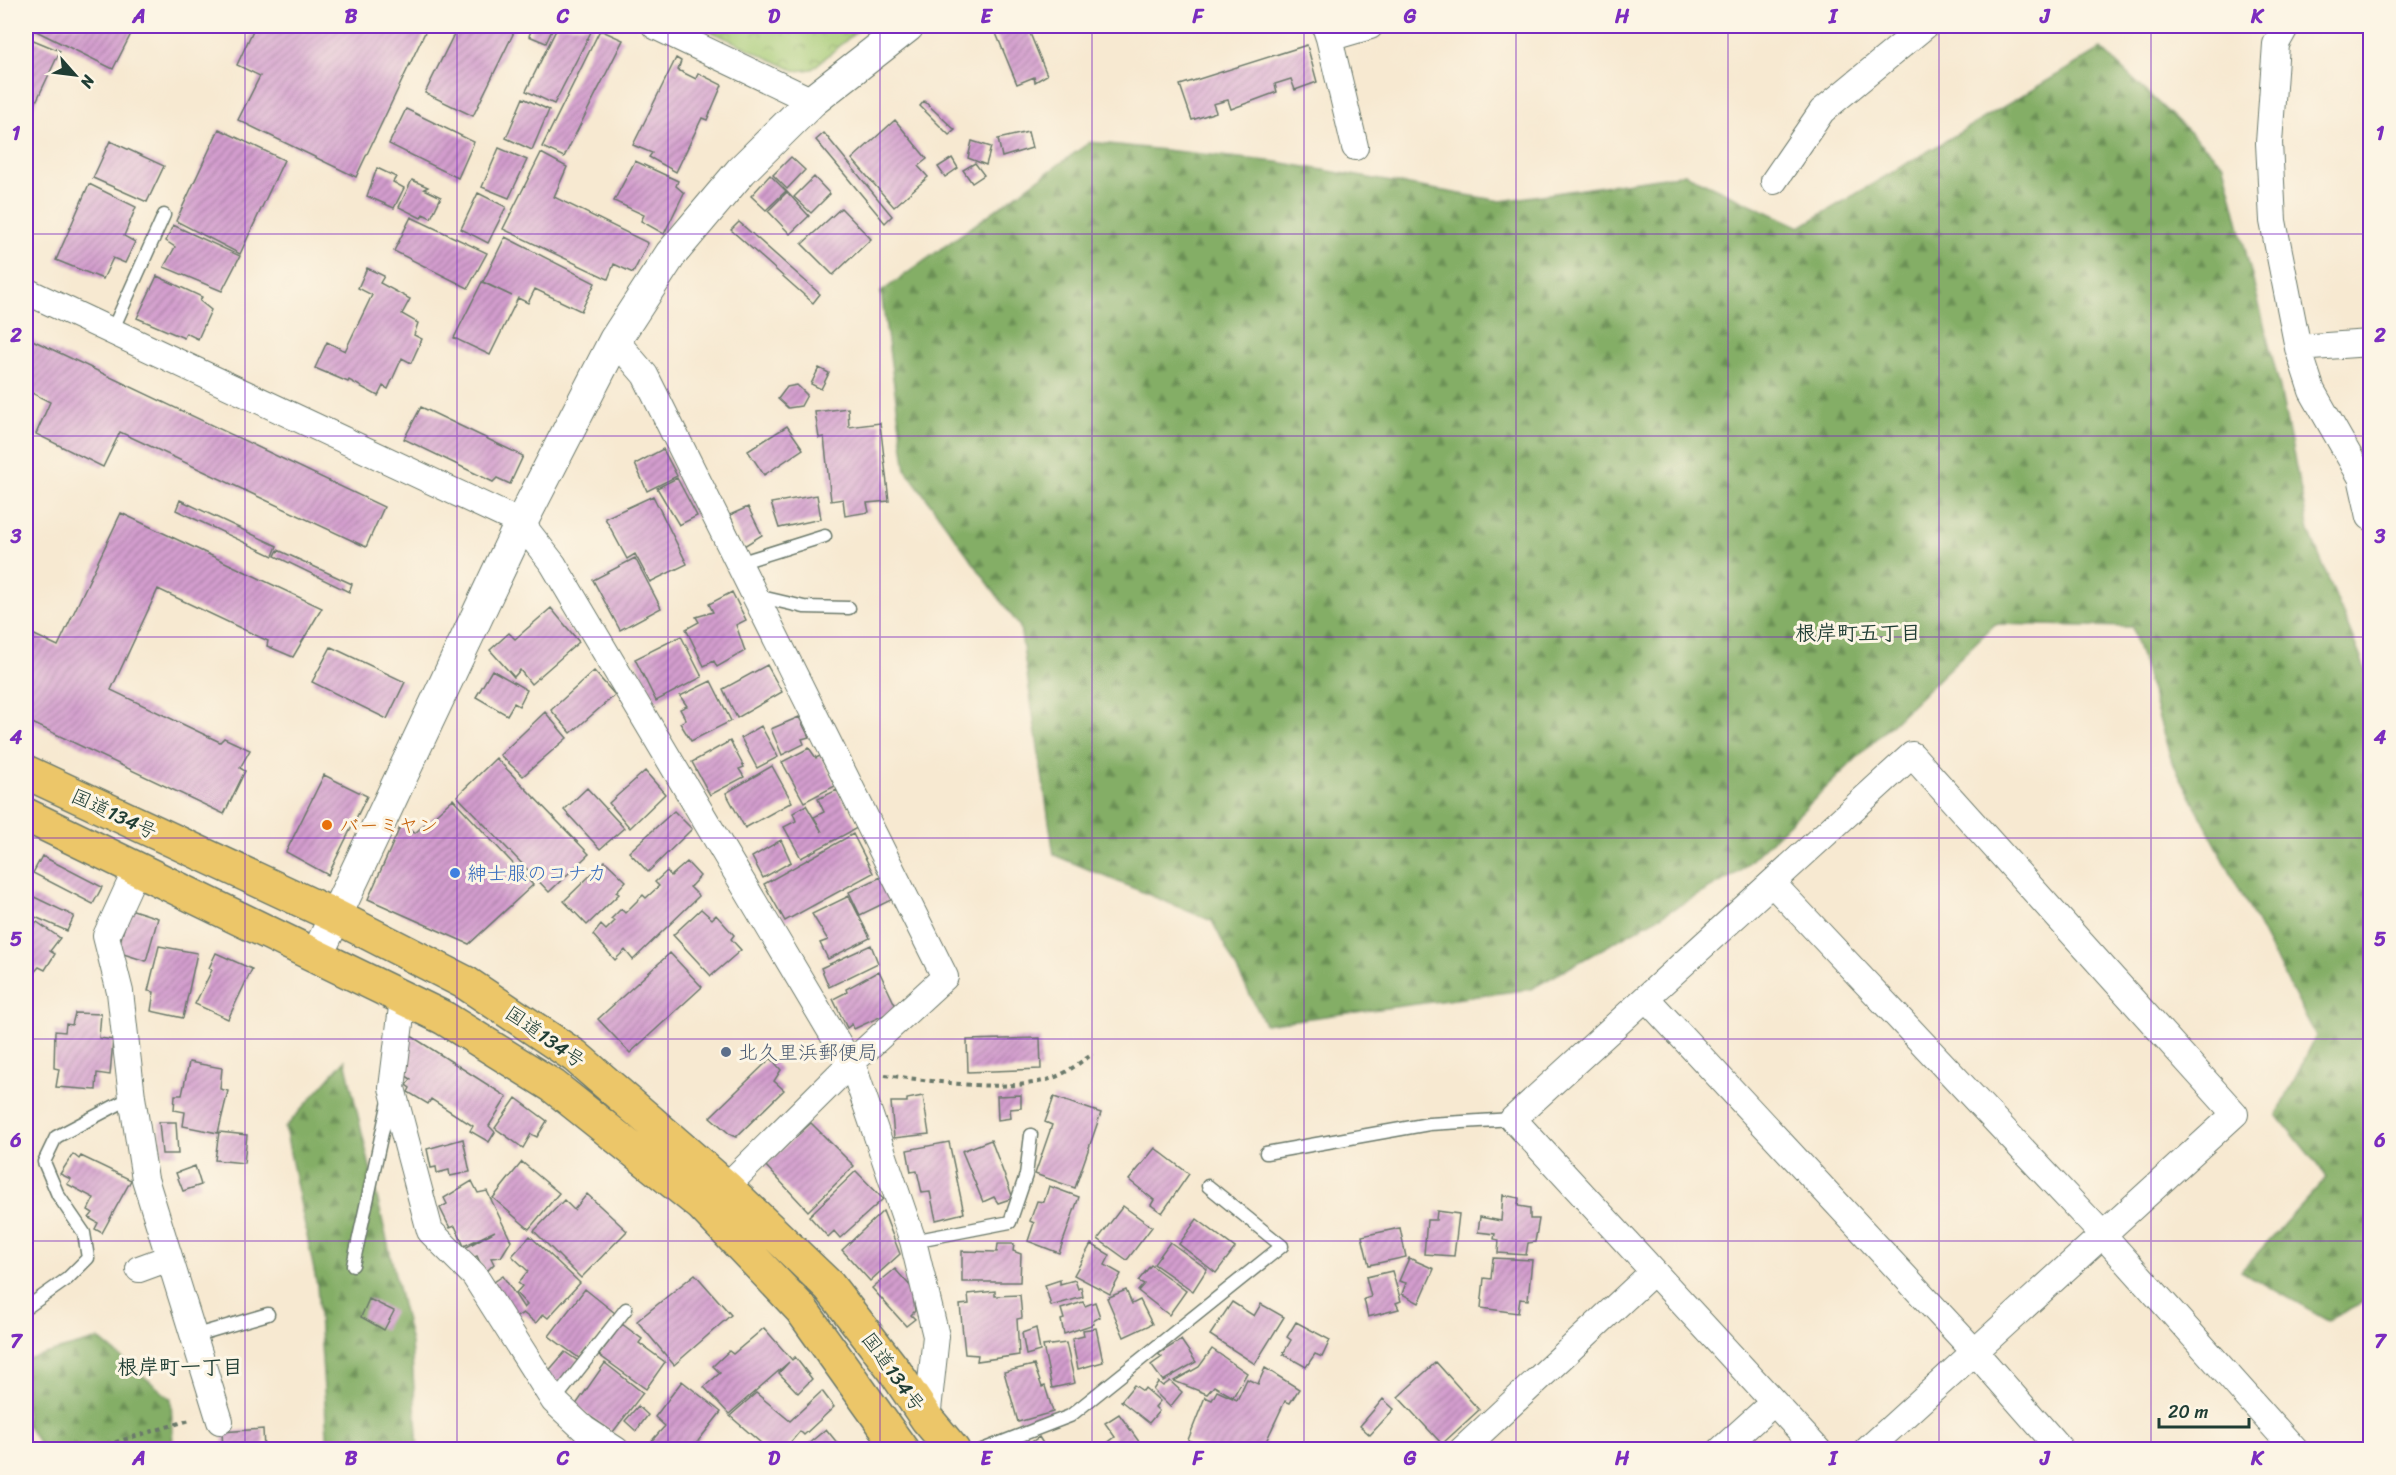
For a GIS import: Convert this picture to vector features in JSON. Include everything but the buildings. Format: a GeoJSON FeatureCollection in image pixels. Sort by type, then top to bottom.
{"type":"FeatureCollection","features":[{"type":"Feature","properties":{"kind":"highway","name":"国道134号"},"geometry":{"type":"LineString","coordinates":[[26,772],[335,916],[465,983],[575,1056],[726,1188],[829,1286],[894,1370],[927,1419],[953,1449]]}},
{"type":"Feature","properties":{"kind":"highway","name":"国道134号"},"geometry":{"type":"LineString","coordinates":[[26,815],[444,1018],[554,1086],[702,1205],[801,1309],[902,1449]]}},
{"type":"Feature","properties":{"kind":"street"},"geometry":{"type":"LineString","coordinates":[[655,26],[812,101]]}},
{"type":"Feature","properties":{"kind":"street"},"geometry":{"type":"LineString","coordinates":[[317,955],[521,524],[615,340],[672,254],[741,171],[812,101],[908,26]]}},
{"type":"Feature","properties":{"kind":"street"},"geometry":{"type":"LineString","coordinates":[[1355,147],[1327,32],[1370,26]]}},
{"type":"Feature","properties":{"kind":"street"},"geometry":{"type":"LineString","coordinates":[[1774,181],[1822,111],[1925,26]]}},
{"type":"Feature","properties":{"kind":"street"},"geometry":{"type":"LineString","coordinates":[[2286,26],[2276,44],[2269,143],[2273,221],[2298,348],[2312,391],[2361,477],[2370,517]]}},
{"type":"Feature","properties":{"kind":"street"},"geometry":{"type":"LineString","coordinates":[[26,291],[521,524],[553,564],[852,1068],[913,1241],[936,1336],[927,1419]]}},
{"type":"Feature","properties":{"kind":"street"},"geometry":{"type":"LineString","coordinates":[[615,340],[645,375],[945,977],[726,1188]]}},
{"type":"Feature","properties":{"kind":"street"},"geometry":{"type":"LineString","coordinates":[[2298,348],[2370,343]]}},
{"type":"Feature","properties":{"kind":"street"},"geometry":{"type":"LineString","coordinates":[[1818,1449],[1773,1403],[1513,1119],[1912,755],[2235,1114],[1976,1353],[1867,1449]]}},
{"type":"Feature","properties":{"kind":"street"},"geometry":{"type":"LineString","coordinates":[[137,868],[106,936],[120,992],[132,1097],[145,1179],[218,1417]]}},
{"type":"Feature","properties":{"kind":"street"},"geometry":{"type":"LineString","coordinates":[[1772,883],[2103,1235],[2295,1449]]}},
{"type":"Feature","properties":{"kind":"street"},"geometry":{"type":"LineString","coordinates":[[1646,998],[1976,1353],[2061,1449]]}},
{"type":"Feature","properties":{"kind":"street"},"geometry":{"type":"LineString","coordinates":[[403,999],[392,1088],[430,1231],[474,1275],[554,1401],[584,1429],[616,1449]]}},
{"type":"Feature","properties":{"kind":"street"},"geometry":{"type":"LineString","coordinates":[[139,1269],[169,1258]]}},
{"type":"Feature","properties":{"kind":"street"},"geometry":{"type":"LineString","coordinates":[[1462,1449],[1653,1272]]}},
{"type":"Feature","properties":{"kind":"street"},"geometry":{"type":"LineString","coordinates":[[1721,1449],[1773,1403]]}},
{"type":"Feature","properties":{"kind":"lane"},"geometry":{"type":"LineString","coordinates":[[112,331],[164,215]]}},
{"type":"Feature","properties":{"kind":"lane"},"geometry":{"type":"LineString","coordinates":[[739,563],[825,536]]}},
{"type":"Feature","properties":{"kind":"lane"},"geometry":{"type":"LineString","coordinates":[[756,596],[804,607],[849,608]]}},
{"type":"Feature","properties":{"kind":"lane"},"geometry":{"type":"LineString","coordinates":[[353,1265],[392,1088]]}},
{"type":"Feature","properties":{"kind":"lane"},"geometry":{"type":"LineString","coordinates":[[26,1308],[67,1279],[88,1258],[84,1233],[58,1196],[44,1162],[56,1137],[132,1097]]}},
{"type":"Feature","properties":{"kind":"lane"},"geometry":{"type":"LineString","coordinates":[[1266,1153],[1429,1124],[1513,1119]]}},
{"type":"Feature","properties":{"kind":"lane"},"geometry":{"type":"LineString","coordinates":[[913,1241],[1010,1222],[1026,1175],[1031,1135]]}},
{"type":"Feature","properties":{"kind":"lane"},"geometry":{"type":"LineString","coordinates":[[982,1449],[1070,1416],[1282,1246],[1208,1186]]}},
{"type":"Feature","properties":{"kind":"lane"},"geometry":{"type":"LineString","coordinates":[[554,1401],[626,1309]]}},
{"type":"Feature","properties":{"kind":"lane"},"geometry":{"type":"LineString","coordinates":[[193,1336],[268,1314]]}},
{"type":"Feature","properties":{"kind":"path"},"geometry":{"type":"LineString","coordinates":[[852,1068],[972,1085],[1033,1083],[1054,1077],[1093,1054]]}},
{"type":"Feature","properties":{"kind":"path"},"geometry":{"type":"LineString","coordinates":[[89,1449],[218,1417]]}},
{"type":"Feature","properties":{"kind":"green space"},"geometry":{"type":"Polygon","coordinates":[[[700,26],[863,26],[812,69],[796,71],[700,26]]]}},
{"type":"Feature","properties":{"kind":"green space"},"geometry":{"type":"Polygon","coordinates":[[[2101,49],[2224,165],[2279,384],[2309,531],[2370,681],[2370,1299],[2328,1320],[2241,1271],[2327,1177],[2277,1115],[2316,1036],[2171,759],[2132,627],[1995,624],[1739,872],[1531,989],[1265,1024],[1212,921],[1054,855],[1020,627],[906,470],[881,292],[1090,142],[1277,162],[1501,201],[1685,174],[1800,227],[2101,49]]]}},
{"type":"Feature","properties":{"kind":"green space"},"geometry":{"type":"Polygon","coordinates":[[[345,1060],[411,1343],[418,1449],[328,1449],[317,1285],[285,1128],[345,1060]]]}},
{"type":"Feature","properties":{"kind":"green space"},"geometry":{"type":"Polygon","coordinates":[[[99,1339],[171,1399],[173,1449],[42,1449],[26,1423],[26,1359],[99,1339]]]}},
{"type":"Feature","properties":{"kind":"place","name":"バーミヤン"},"geometry":{"type":"Point","coordinates":[327,825]}},
{"type":"Feature","properties":{"kind":"place","name":"紳士服のコナカ"},"geometry":{"type":"Point","coordinates":[455,873]}},
{"type":"Feature","properties":{"kind":"place","name":"北久里浜郵便局"},"geometry":{"type":"Point","coordinates":[726,1052]}},
{"type":"Feature","properties":{"kind":"district","name":"根岸町五丁目"},"geometry":{"type":"Point","coordinates":[1858,633]}},
{"type":"Feature","properties":{"kind":"district","name":"根岸町一丁目"},"geometry":{"type":"Point","coordinates":[180,1367]}}]}
